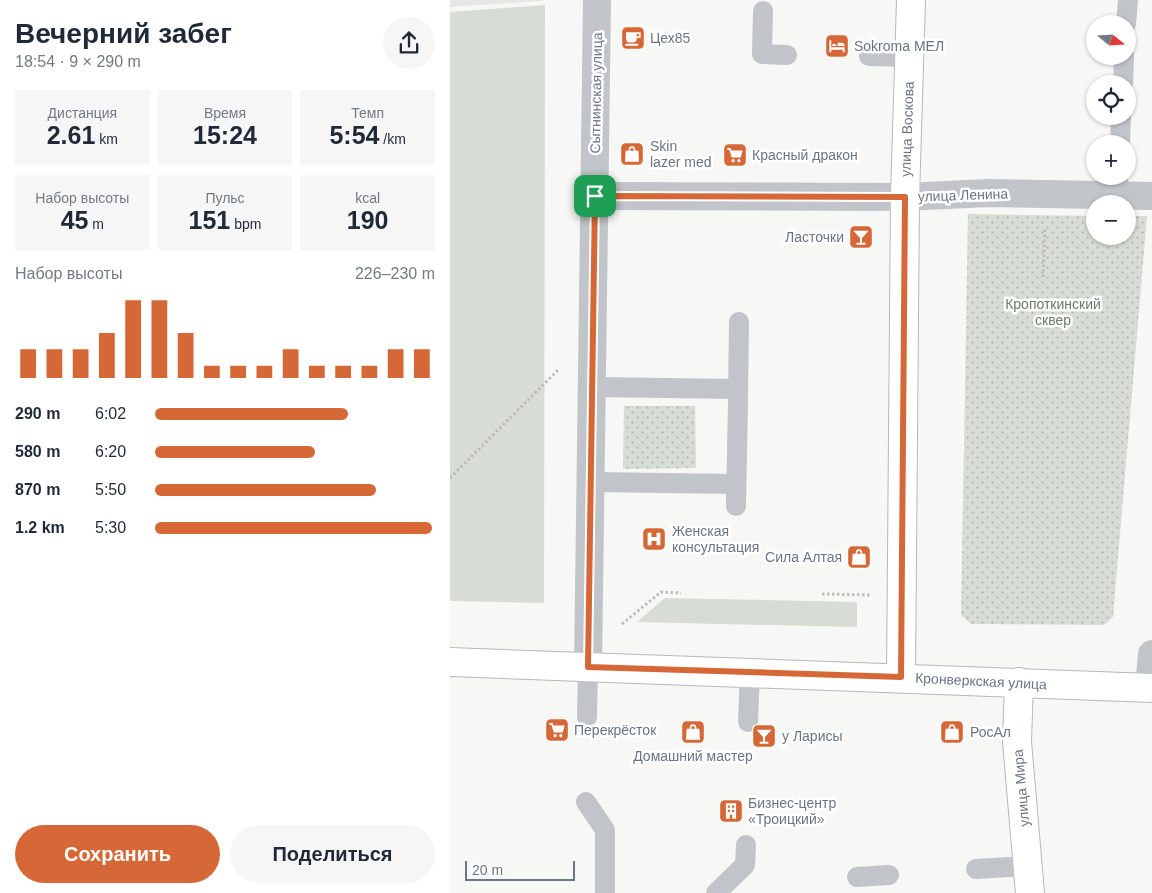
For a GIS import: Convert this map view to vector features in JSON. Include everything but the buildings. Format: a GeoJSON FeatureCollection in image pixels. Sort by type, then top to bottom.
{"type":"FeatureCollection","features":[{"type":"Feature","properties":{"kind":"street","name":"Сытнинская улица"},"geometry":{"type":"LineString","coordinates":[[588,667],[597,0]]}},
{"type":"Feature","properties":{"kind":"street","name":"улица Воскова"},"geometry":{"type":"LineString","coordinates":[[901,677],[905,197],[911,0]]}},
{"type":"Feature","properties":{"kind":"street","name":"улица Ленина"},"geometry":{"type":"LineString","coordinates":[[595,196],[905,197],[1117,186],[1152,196]]}},
{"type":"Feature","properties":{"kind":"street"},"geometry":{"type":"LineString","coordinates":[[1151,687],[1152,654]]}},
{"type":"Feature","properties":{"kind":"street","name":"Кронверкская улица"},"geometry":{"type":"LineString","coordinates":[[450,662],[1151,687]]}},
{"type":"Feature","properties":{"kind":"street","name":"улица Мира"},"geometry":{"type":"LineString","coordinates":[[1019,682],[1017,742],[1029,880]]}},
{"type":"Feature","properties":{"kind":"lane"},"geometry":{"type":"LineString","coordinates":[[1127,15],[1128,0]]}},
{"type":"Feature","properties":{"kind":"lane"},"geometry":{"type":"LineString","coordinates":[[763,11],[762,54],[788,55]]}},
{"type":"Feature","properties":{"kind":"lane"},"geometry":{"type":"LineString","coordinates":[[869,56],[910,57]]}},
{"type":"Feature","properties":{"kind":"lane"},"geometry":{"type":"LineString","coordinates":[[736,506],[739,322]]}},
{"type":"Feature","properties":{"kind":"lane"},"geometry":{"type":"LineString","coordinates":[[592,387],[738,396]]}},
{"type":"Feature","properties":{"kind":"lane"},"geometry":{"type":"LineString","coordinates":[[591,482],[736,484]]}},
{"type":"Feature","properties":{"kind":"lane"},"geometry":{"type":"LineString","coordinates":[[587,717],[588,667]]}},
{"type":"Feature","properties":{"kind":"lane"},"geometry":{"type":"LineString","coordinates":[[748,722],[750,672]]}},
{"type":"Feature","properties":{"kind":"lane"},"geometry":{"type":"LineString","coordinates":[[586,802],[604,830],[605,893]]}},
{"type":"Feature","properties":{"kind":"lane"},"geometry":{"type":"LineString","coordinates":[[716,893],[745,865],[746,845]]}},
{"type":"Feature","properties":{"kind":"lane"},"geometry":{"type":"LineString","coordinates":[[976,869],[1029,880]]}},
{"type":"Feature","properties":{"kind":"lane"},"geometry":{"type":"LineString","coordinates":[[857,877],[889,874]]}},
{"type":"Feature","properties":{"kind":"path"},"geometry":{"type":"LineString","coordinates":[[1043,277],[1044,225]]}},
{"type":"Feature","properties":{"kind":"path"},"geometry":{"type":"LineString","coordinates":[[451,476],[561,367]]}},
{"type":"Feature","properties":{"kind":"path"},"geometry":{"type":"LineString","coordinates":[[619,626],[661,592],[681,593]]}},
{"type":"Feature","properties":{"kind":"path"},"geometry":{"type":"LineString","coordinates":[[822,594],[871,595]]}},
{"type":"Feature","properties":{"kind":"shaded area"},"geometry":{"type":"Polygon","coordinates":[[[450,0],[542,0],[542,1],[450,7],[450,0]]]}},
{"type":"Feature","properties":{"kind":"green space"},"geometry":{"type":"Polygon","coordinates":[[[545,5],[544,603],[450,601],[450,12],[545,5]]]}},
{"type":"Feature","properties":{"kind":"green space","name":"Кропоткинский сквер"},"geometry":{"type":"Polygon","coordinates":[[[968,214],[1086,216],[1086,245],[1136,245],[1136,216],[1147,216],[1113,617],[1104,625],[971,624],[961,615],[968,214]]]}},
{"type":"Feature","properties":{"kind":"green space"},"geometry":{"type":"Polygon","coordinates":[[[624,406],[695,406],[696,468],[623,469],[624,406]]]}},
{"type":"Feature","properties":{"kind":"green space"},"geometry":{"type":"Polygon","coordinates":[[[665,598],[857,602],[857,627],[637,622],[665,598]]]}},
{"type":"Feature","properties":{"kind":"place","name":"Цех85"},"geometry":{"type":"Point","coordinates":[633,38]}},
{"type":"Feature","properties":{"kind":"place","name":"Sokroma МЕЛ"},"geometry":{"type":"Point","coordinates":[837,46]}},
{"type":"Feature","properties":{"kind":"place","name":"Skin lazer med"},"geometry":{"type":"Point","coordinates":[632,154]}},
{"type":"Feature","properties":{"kind":"place","name":"Красный дракон"},"geometry":{"type":"Point","coordinates":[735,155]}},
{"type":"Feature","properties":{"kind":"place","name":"Ласточки"},"geometry":{"type":"Point","coordinates":[861,237]}},
{"type":"Feature","properties":{"kind":"place","name":"Женская консультация"},"geometry":{"type":"Point","coordinates":[654,539]}},
{"type":"Feature","properties":{"kind":"place","name":"Сила Алтая"},"geometry":{"type":"Point","coordinates":[859,557]}},
{"type":"Feature","properties":{"kind":"place","name":"Перекрёсток"},"geometry":{"type":"Point","coordinates":[557,730]}},
{"type":"Feature","properties":{"kind":"place","name":"Домашний мастер"},"geometry":{"type":"Point","coordinates":[693,732]}},
{"type":"Feature","properties":{"kind":"place","name":"РосАл"},"geometry":{"type":"Point","coordinates":[952,732]}},
{"type":"Feature","properties":{"kind":"place","name":"у Ларисы"},"geometry":{"type":"Point","coordinates":[764,736]}},
{"type":"Feature","properties":{"kind":"place","name":"Бизнес-центр «Троицкий»"},"geometry":{"type":"Point","coordinates":[731,811]}},
{"type":"Feature","properties":{"kind":"route"},"geometry":{"type":"LineString","coordinates":[[595,196],[905,197],[901,677],[588,667],[595,196]]}}]}
